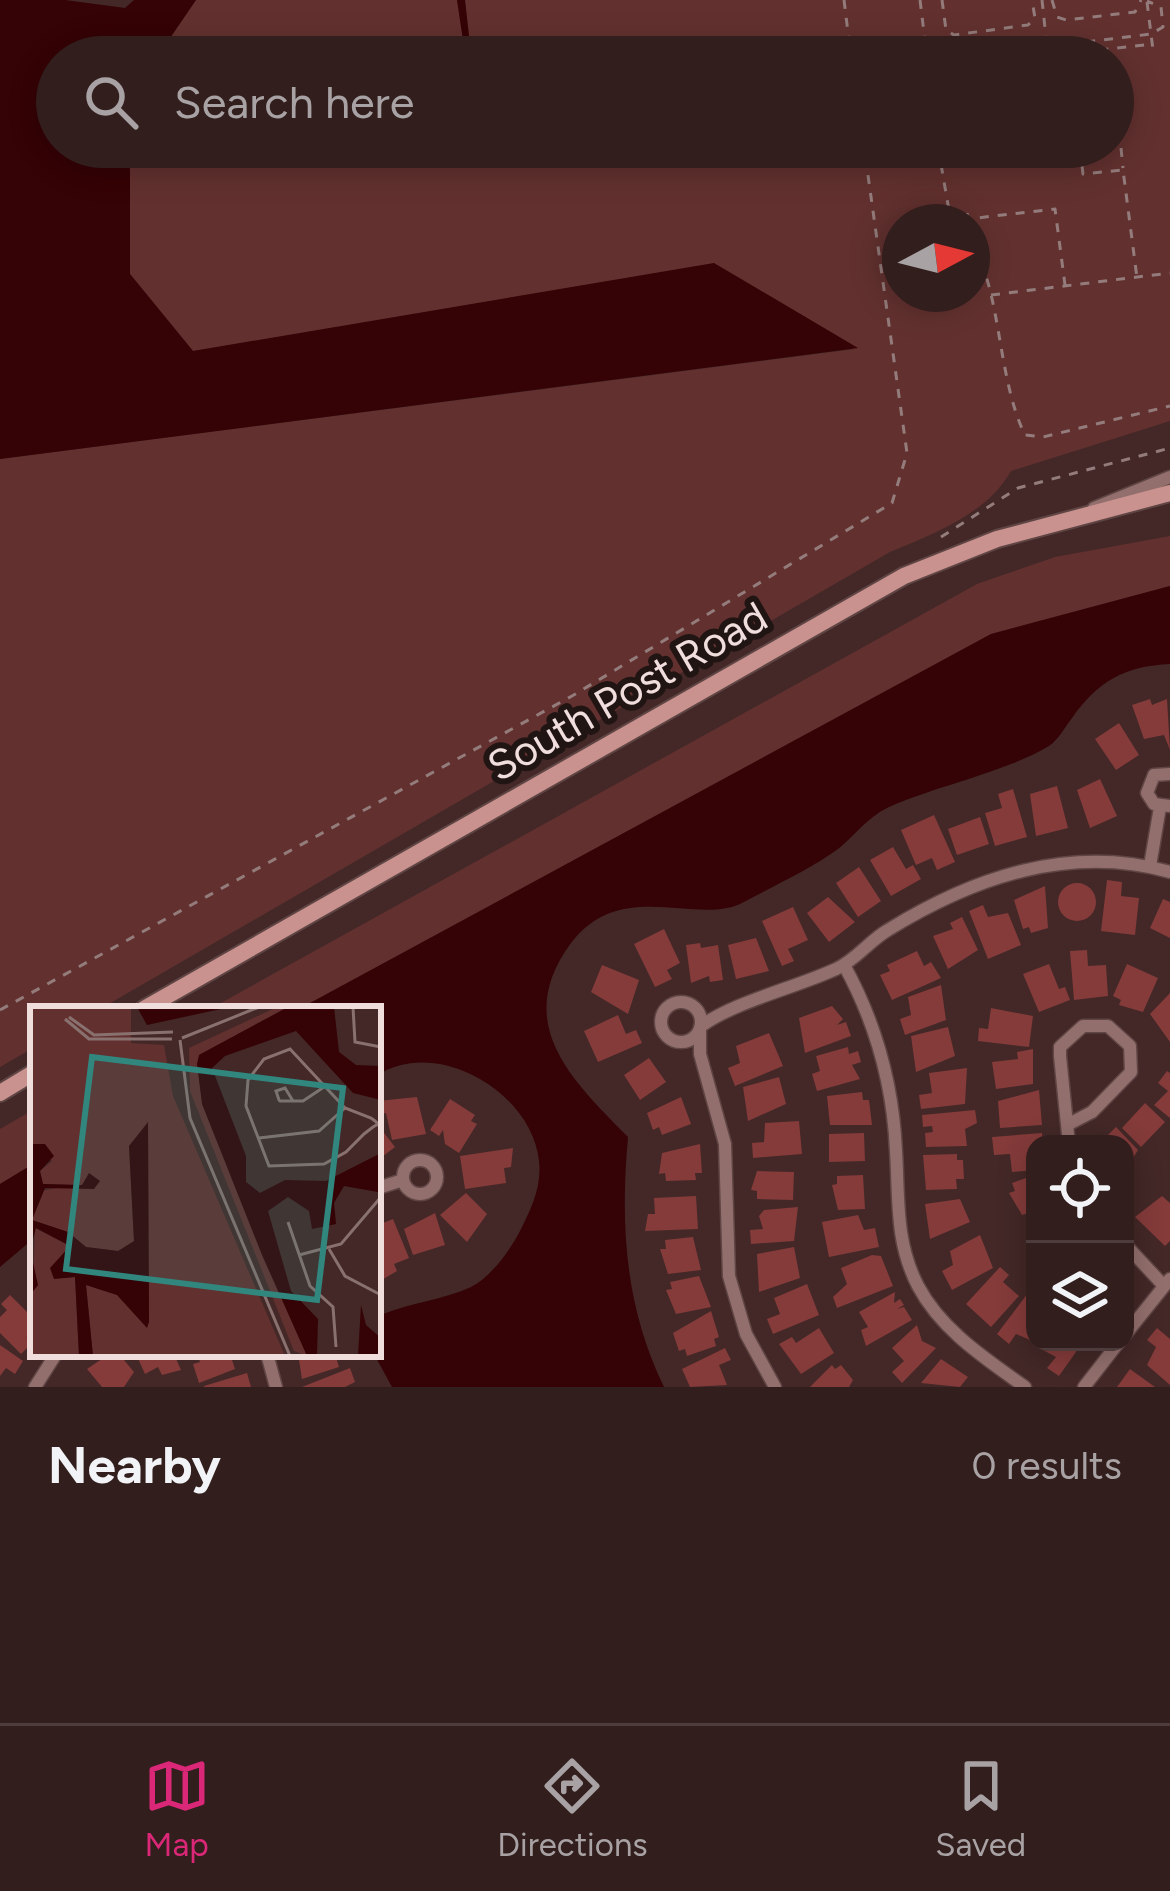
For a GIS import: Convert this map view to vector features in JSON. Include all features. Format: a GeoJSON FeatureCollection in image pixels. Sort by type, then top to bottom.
{"type":"FeatureCollection","features":[{"type":"Feature","properties":{"kind":"street"},"geometry":{"type":"LineString","coordinates":[[1084,513],[1124,491],[1170,477]]}},
{"type":"Feature","properties":{"kind":"street","name":"South Post Road"},"geometry":{"type":"LineString","coordinates":[[149,1006],[904,576],[1084,513],[1170,493]]}},
{"type":"Feature","properties":{"kind":"street"},"geometry":{"type":"LineString","coordinates":[[1150,866],[1165,807],[1149,800],[1147,787],[1154,775],[1170,774]]}},
{"type":"Feature","properties":{"kind":"street"},"geometry":{"type":"LineString","coordinates":[[775,1387],[746,1334],[729,1276],[725,1144],[700,1054],[700,1028],[726,1012],[844,965],[899,923],[1006,873],[1077,860],[1170,872]]}},
{"type":"Feature","properties":{"kind":"street"},"geometry":{"type":"LineString","coordinates":[[844,965],[878,1040],[890,1090],[895,1202],[918,1286],[948,1327],[1025,1387]]}},
{"type":"Feature","properties":{"kind":"street"},"geometry":{"type":"LineString","coordinates":[[1067,1125],[1092,1112],[1131,1072],[1130,1046],[1119,1032],[1083,1026],[1064,1039],[1060,1056],[1067,1125],[1068,1135]]}},
{"type":"Feature","properties":{"kind":"street"},"geometry":{"type":"LineString","coordinates":[[0,1093],[30,1075]]}},
{"type":"Feature","properties":{"kind":"street"},"geometry":{"type":"LineString","coordinates":[[381,1187],[403,1180]]}},
{"type":"Feature","properties":{"kind":"street"},"geometry":{"type":"LineString","coordinates":[[1134,1252],[1167,1283],[1134,1324]]}},
{"type":"Feature","properties":{"kind":"street"},"geometry":{"type":"LineString","coordinates":[[1084,1387],[1112,1351]]}},
{"type":"Feature","properties":{"kind":"street"},"geometry":{"type":"LineString","coordinates":[[35,1387],[54,1357]]}},
{"type":"Feature","properties":{"kind":"street"},"geometry":{"type":"LineString","coordinates":[[268,1357],[276,1387]]}},
{"type":"Feature","properties":{"kind":"path"},"geometry":{"type":"LineString","coordinates":[[844,0],[848,36]]}},
{"type":"Feature","properties":{"kind":"path"},"geometry":{"type":"LineString","coordinates":[[920,0],[924,36]]}},
{"type":"Feature","properties":{"kind":"path"},"geometry":{"type":"LineString","coordinates":[[942,0],[946,30],[954,34],[1028,26],[1035,18],[1032,0]]}},
{"type":"Feature","properties":{"kind":"path"},"geometry":{"type":"LineString","coordinates":[[1042,0],[1046,36]]}},
{"type":"Feature","properties":{"kind":"path"},"geometry":{"type":"LineString","coordinates":[[1052,0],[1057,17],[1066,20],[1135,13],[1145,0]]}},
{"type":"Feature","properties":{"kind":"path"},"geometry":{"type":"LineString","coordinates":[[1134,36],[1163,27],[1161,8],[1145,0]]}},
{"type":"Feature","properties":{"kind":"path"},"geometry":{"type":"LineString","coordinates":[[1134,48],[1153,47],[1145,0]]}},
{"type":"Feature","properties":{"kind":"path"},"geometry":{"type":"LineString","coordinates":[[0,1010],[572,696],[892,503],[907,453],[867,168]]}},
{"type":"Feature","properties":{"kind":"path"},"geometry":{"type":"LineString","coordinates":[[942,168],[948,204]]}},
{"type":"Feature","properties":{"kind":"path"},"geometry":{"type":"LineString","coordinates":[[1082,168],[1083,174],[1123,170],[1137,278]]}},
{"type":"Feature","properties":{"kind":"path"},"geometry":{"type":"LineString","coordinates":[[990,216],[1055,209],[1065,286]]}},
{"type":"Feature","properties":{"kind":"path"},"geometry":{"type":"LineString","coordinates":[[990,295],[1170,273]]}},
{"type":"Feature","properties":{"kind":"path"},"geometry":{"type":"LineString","coordinates":[[990,301],[1003,375],[1025,435],[1043,437],[1170,406]]}},
{"type":"Feature","properties":{"kind":"path"},"geometry":{"type":"LineString","coordinates":[[941,536],[1018,488],[1170,448]]}},
{"type":"Feature","properties":{"kind":"shaded area"},"geometry":{"type":"Polygon","coordinates":[[[0,0],[65,0],[125,8],[134,0],[196,0],[171,36],[36,36],[36,168],[130,168],[130,274],[193,351],[714,263],[858,348],[0,459],[0,0]]]}},
{"type":"Feature","properties":{"kind":"shaded area"},"geometry":{"type":"Polygon","coordinates":[[[196,0],[457,0],[462,36],[171,36],[196,0]]]}},
{"type":"Feature","properties":{"kind":"shaded area"},"geometry":{"type":"Polygon","coordinates":[[[457,0],[465,0],[469,36],[462,36],[457,0]]]}},
{"type":"Feature","properties":{"kind":"shaded area"},"geometry":{"type":"Polygon","coordinates":[[[465,0],[1170,0],[1170,421],[1011,471],[988,499],[958,521],[890,552],[105,1006],[30,1006],[30,1050],[0,1067],[0,459],[855,349],[326,331],[193,351],[130,274],[130,168],[1134,168],[1134,36],[469,36],[465,0]]]}},
{"type":"Feature","properties":{"kind":"shaded area"},"geometry":{"type":"Polygon","coordinates":[[[1170,536],[1170,586],[991,634],[305,1006],[215,1006],[977,584],[1055,557],[1170,536]]]}},
{"type":"Feature","properties":{"kind":"shaded area"},"geometry":{"type":"Polygon","coordinates":[[[1170,586],[1170,664],[1126,672],[1103,685],[1049,746],[887,808],[827,857],[742,903],[724,909],[635,907],[612,912],[591,923],[571,943],[554,972],[547,1000],[556,1049],[587,1094],[628,1137],[628,1265],[641,1327],[664,1387],[392,1387],[376,1357],[381,1357],[383,1314],[461,1291],[492,1270],[532,1206],[539,1161],[519,1113],[478,1078],[427,1063],[402,1065],[381,1074],[381,1006],[305,1006],[991,634],[1170,586]]]}},
{"type":"Feature","properties":{"kind":"shaded area"},"geometry":{"type":"Polygon","coordinates":[[[30,1112],[30,1166],[0,1184],[0,1129],[30,1112]]]}},
{"type":"Feature","properties":{"kind":"shaded area"},"geometry":{"type":"Polygon","coordinates":[[[30,1166],[30,1242],[0,1267],[0,1184],[30,1166]]]}},
{"type":"Feature","properties":{"kind":"building"},"geometry":{"type":"Polygon","coordinates":[[[1150,699],[1152,705],[1167,699],[1170,750],[1164,735],[1144,739],[1132,705],[1150,699]]]}},
{"type":"Feature","properties":{"kind":"building"},"geometry":{"type":"Polygon","coordinates":[[[1119,723],[1139,755],[1116,770],[1095,739],[1119,723]]]}},
{"type":"Feature","properties":{"kind":"building"},"geometry":{"type":"Polygon","coordinates":[[[1100,779],[1117,816],[1090,828],[1077,790],[1100,779]]]}},
{"type":"Feature","properties":{"kind":"building"},"geometry":{"type":"Polygon","coordinates":[[[1057,786],[1068,828],[1036,836],[1030,794],[1057,786]]]}},
{"type":"Feature","properties":{"kind":"building"},"geometry":{"type":"Polygon","coordinates":[[[1013,789],[1027,837],[995,846],[985,813],[1002,808],[998,794],[1013,789]]]}},
{"type":"Feature","properties":{"kind":"building"},"geometry":{"type":"Polygon","coordinates":[[[934,815],[955,862],[937,870],[932,858],[916,865],[901,830],[934,815]]]}},
{"type":"Feature","properties":{"kind":"building"},"geometry":{"type":"Polygon","coordinates":[[[980,817],[989,844],[957,855],[948,829],[980,817]]]}},
{"type":"Feature","properties":{"kind":"building"},"geometry":{"type":"Polygon","coordinates":[[[893,847],[906,869],[913,865],[921,879],[891,896],[870,860],[893,847]]]}},
{"type":"Feature","properties":{"kind":"building"},"geometry":{"type":"Polygon","coordinates":[[[859,867],[881,901],[858,917],[836,883],[859,867]]]}},
{"type":"Feature","properties":{"kind":"building"},"geometry":{"type":"Polygon","coordinates":[[[1107,880],[1122,882],[1121,896],[1139,898],[1135,935],[1101,931],[1107,880]]]}},
{"type":"Feature","properties":{"kind":"building"},"geometry":{"type":"Polygon","coordinates":[[[1077,883],[1090,889],[1096,902],[1090,915],[1077,921],[1064,915],[1058,902],[1064,889],[1077,883]]]}},
{"type":"Feature","properties":{"kind":"building"},"geometry":{"type":"Polygon","coordinates":[[[1045,886],[1048,928],[1031,933],[1029,927],[1023,929],[1014,900],[1045,886]]]}},
{"type":"Feature","properties":{"kind":"building"},"geometry":{"type":"Polygon","coordinates":[[[828,897],[855,922],[829,942],[807,913],[828,897]]]}},
{"type":"Feature","properties":{"kind":"building"},"geometry":{"type":"Polygon","coordinates":[[[1163,899],[1170,902],[1170,938],[1150,928],[1163,899]]]}},
{"type":"Feature","properties":{"kind":"building"},"geometry":{"type":"Polygon","coordinates":[[[983,905],[988,917],[1008,913],[1021,945],[988,959],[969,911],[983,905]]]}},
{"type":"Feature","properties":{"kind":"building"},"geometry":{"type":"Polygon","coordinates":[[[793,907],[808,940],[788,949],[794,961],[782,966],[762,921],[793,907]]]}},
{"type":"Feature","properties":{"kind":"building"},"geometry":{"type":"Polygon","coordinates":[[[962,917],[978,950],[948,969],[933,936],[953,929],[950,923],[962,917]]]}},
{"type":"Feature","properties":{"kind":"building"},"geometry":{"type":"Polygon","coordinates":[[[664,929],[680,963],[667,970],[672,979],[655,987],[634,944],[664,929]]]}},
{"type":"Feature","properties":{"kind":"building"},"geometry":{"type":"Polygon","coordinates":[[[756,938],[769,971],[736,979],[728,945],[756,938]]]}},
{"type":"Feature","properties":{"kind":"building"},"geometry":{"type":"Polygon","coordinates":[[[700,943],[701,948],[718,945],[723,980],[710,982],[709,976],[691,983],[686,945],[700,943]]]}},
{"type":"Feature","properties":{"kind":"building"},"geometry":{"type":"Polygon","coordinates":[[[1087,950],[1088,966],[1106,965],[1108,996],[1074,1000],[1070,951],[1087,950]]]}},
{"type":"Feature","properties":{"kind":"building"},"geometry":{"type":"Polygon","coordinates":[[[917,951],[924,966],[931,962],[941,978],[892,1000],[880,975],[890,971],[887,965],[917,951]]]}},
{"type":"Feature","properties":{"kind":"building"},"geometry":{"type":"Polygon","coordinates":[[[1049,964],[1059,989],[1065,987],[1070,1000],[1039,1012],[1023,974],[1049,964]]]}},
{"type":"Feature","properties":{"kind":"building"},"geometry":{"type":"Polygon","coordinates":[[[1127,964],[1158,978],[1143,1012],[1119,1005],[1121,1000],[1113,996],[1127,964]]]}},
{"type":"Feature","properties":{"kind":"building"},"geometry":{"type":"Polygon","coordinates":[[[602,965],[639,980],[628,1014],[591,992],[602,965]]]}},
{"type":"Feature","properties":{"kind":"building"},"geometry":{"type":"Polygon","coordinates":[[[941,985],[946,1020],[905,1035],[900,1019],[911,1015],[908,997],[941,985]]]}},
{"type":"Feature","properties":{"kind":"building"},"geometry":{"type":"Polygon","coordinates":[[[1170,993],[1170,1042],[1150,1014],[1170,993]]]}},
{"type":"Feature","properties":{"kind":"building"},"geometry":{"type":"Polygon","coordinates":[[[832,1006],[843,1019],[837,1025],[846,1022],[851,1036],[805,1053],[799,1018],[832,1006]]]}},
{"type":"Feature","properties":{"kind":"building"},"geometry":{"type":"Polygon","coordinates":[[[991,1008],[1033,1016],[1029,1047],[978,1041],[979,1028],[988,1029],[991,1008]]]}},
{"type":"Feature","properties":{"kind":"building"},"geometry":{"type":"Polygon","coordinates":[[[618,1015],[626,1034],[636,1030],[642,1043],[598,1062],[584,1031],[618,1015]]]}},
{"type":"Feature","properties":{"kind":"building"},"geometry":{"type":"Polygon","coordinates":[[[948,1027],[955,1056],[916,1072],[911,1036],[948,1027]]]}},
{"type":"Feature","properties":{"kind":"building"},"geometry":{"type":"Polygon","coordinates":[[[769,1033],[783,1066],[735,1086],[728,1068],[740,1063],[736,1046],[769,1033]]]}},
{"type":"Feature","properties":{"kind":"building"},"geometry":{"type":"Polygon","coordinates":[[[848,1047],[849,1054],[858,1051],[861,1062],[852,1065],[860,1079],[817,1091],[812,1074],[820,1071],[816,1056],[848,1047]]]}},
{"type":"Feature","properties":{"kind":"building"},"geometry":{"type":"Polygon","coordinates":[[[1033,1049],[1033,1084],[996,1089],[992,1062],[1018,1059],[1017,1052],[1033,1049]]]}},
{"type":"Feature","properties":{"kind":"building"},"geometry":{"type":"Polygon","coordinates":[[[649,1058],[666,1082],[640,1100],[624,1075],[649,1058]]]}},
{"type":"Feature","properties":{"kind":"building"},"geometry":{"type":"Polygon","coordinates":[[[967,1068],[965,1104],[921,1109],[919,1095],[932,1093],[929,1073],[967,1068]]]}},
{"type":"Feature","properties":{"kind":"building"},"geometry":{"type":"Polygon","coordinates":[[[1167,1071],[1170,1118],[1154,1105],[1168,1091],[1158,1083],[1167,1071]]]}},
{"type":"Feature","properties":{"kind":"building"},"geometry":{"type":"Polygon","coordinates":[[[779,1077],[786,1104],[748,1121],[743,1087],[779,1077]]]}},
{"type":"Feature","properties":{"kind":"building"},"geometry":{"type":"Polygon","coordinates":[[[1039,1090],[1042,1125],[1000,1128],[998,1101],[1039,1090]]]}},
{"type":"Feature","properties":{"kind":"building"},"geometry":{"type":"Polygon","coordinates":[[[862,1092],[863,1100],[869,1100],[872,1125],[830,1125],[827,1096],[862,1092]]]}},
{"type":"Feature","properties":{"kind":"building"},"geometry":{"type":"Polygon","coordinates":[[[417,1097],[426,1134],[392,1140],[386,1113],[381,1114],[381,1101],[417,1097]]]}},
{"type":"Feature","properties":{"kind":"building"},"geometry":{"type":"Polygon","coordinates":[[[681,1097],[691,1124],[662,1135],[659,1127],[653,1130],[647,1113],[681,1097]]]}},
{"type":"Feature","properties":{"kind":"building"},"geometry":{"type":"Polygon","coordinates":[[[450,1099],[475,1115],[471,1121],[477,1124],[459,1153],[445,1144],[443,1130],[439,1136],[430,1130],[450,1099]]]}},
{"type":"Feature","properties":{"kind":"building"},"geometry":{"type":"Polygon","coordinates":[[[1145,1103],[1165,1122],[1141,1147],[1122,1128],[1145,1103]]]}},
{"type":"Feature","properties":{"kind":"building"},"geometry":{"type":"Polygon","coordinates":[[[975,1110],[977,1123],[965,1129],[967,1146],[926,1147],[925,1133],[933,1132],[932,1126],[923,1127],[922,1115],[975,1110]]]}},
{"type":"Feature","properties":{"kind":"building"},"geometry":{"type":"Polygon","coordinates":[[[799,1121],[802,1154],[753,1158],[752,1143],[764,1142],[765,1123],[799,1121]]]}},
{"type":"Feature","properties":{"kind":"building"},"geometry":{"type":"Polygon","coordinates":[[[381,1129],[395,1147],[381,1158],[381,1129]]]}},
{"type":"Feature","properties":{"kind":"building"},"geometry":{"type":"Polygon","coordinates":[[[864,1133],[865,1161],[829,1162],[829,1134],[864,1133]]]}},
{"type":"Feature","properties":{"kind":"building"},"geometry":{"type":"Polygon","coordinates":[[[1042,1133],[1042,1135],[1026,1135],[1026,1171],[1012,1172],[1010,1154],[994,1155],[992,1137],[1042,1133]]]}},
{"type":"Feature","properties":{"kind":"building"},"geometry":{"type":"Polygon","coordinates":[[[700,1144],[702,1173],[695,1173],[696,1180],[666,1181],[665,1173],[659,1174],[662,1153],[700,1144]]]}},
{"type":"Feature","properties":{"kind":"building"},"geometry":{"type":"Polygon","coordinates":[[[513,1148],[511,1167],[504,1168],[506,1183],[465,1189],[460,1156],[513,1148]]]}},
{"type":"Feature","properties":{"kind":"building"},"geometry":{"type":"Polygon","coordinates":[[[957,1154],[957,1160],[963,1160],[964,1179],[956,1179],[957,1189],[926,1190],[923,1155],[957,1154]]]}},
{"type":"Feature","properties":{"kind":"building"},"geometry":{"type":"Polygon","coordinates":[[[757,1171],[794,1172],[793,1200],[757,1199],[757,1191],[751,1190],[757,1171]]]}},
{"type":"Feature","properties":{"kind":"building"},"geometry":{"type":"Polygon","coordinates":[[[863,1175],[865,1209],[838,1210],[832,1185],[837,1184],[837,1176],[863,1175]]]}},
{"type":"Feature","properties":{"kind":"building"},"geometry":{"type":"Polygon","coordinates":[[[1026,1178],[1026,1214],[1022,1215],[1009,1193],[1015,1191],[1012,1183],[1026,1178]]]}},
{"type":"Feature","properties":{"kind":"building"},"geometry":{"type":"Polygon","coordinates":[[[466,1193],[487,1214],[467,1242],[440,1215],[466,1193]]]}},
{"type":"Feature","properties":{"kind":"building"},"geometry":{"type":"Polygon","coordinates":[[[696,1196],[698,1229],[645,1231],[648,1214],[655,1214],[654,1198],[696,1196]]]}},
{"type":"Feature","properties":{"kind":"building"},"geometry":{"type":"Polygon","coordinates":[[[1162,1196],[1170,1203],[1170,1241],[1165,1246],[1135,1217],[1162,1196]]]}},
{"type":"Feature","properties":{"kind":"building"},"geometry":{"type":"Polygon","coordinates":[[[960,1199],[970,1222],[930,1239],[925,1204],[960,1199]]]}},
{"type":"Feature","properties":{"kind":"building"},"geometry":{"type":"Polygon","coordinates":[[[798,1207],[794,1241],[751,1244],[750,1230],[763,1229],[759,1216],[764,1210],[798,1207]]]}},
{"type":"Feature","properties":{"kind":"building"},"geometry":{"type":"Polygon","coordinates":[[[435,1213],[445,1245],[413,1255],[404,1229],[435,1213]]]}},
{"type":"Feature","properties":{"kind":"building"},"geometry":{"type":"Polygon","coordinates":[[[858,1215],[864,1230],[875,1228],[879,1247],[829,1257],[822,1222],[858,1215]]]}},
{"type":"Feature","properties":{"kind":"building"},"geometry":{"type":"Polygon","coordinates":[[[393,1219],[409,1258],[394,1264],[397,1271],[381,1280],[381,1224],[393,1219]]]}},
{"type":"Feature","properties":{"kind":"building"},"geometry":{"type":"Polygon","coordinates":[[[980,1235],[993,1268],[952,1290],[942,1271],[953,1265],[950,1251],[980,1235]]]}},
{"type":"Feature","properties":{"kind":"building"},"geometry":{"type":"Polygon","coordinates":[[[693,1237],[701,1270],[668,1274],[660,1249],[666,1249],[665,1240],[693,1237]]]}},
{"type":"Feature","properties":{"kind":"building"},"geometry":{"type":"Polygon","coordinates":[[[794,1247],[800,1278],[759,1292],[757,1254],[794,1247]]]}},
{"type":"Feature","properties":{"kind":"building"},"geometry":{"type":"Polygon","coordinates":[[[881,1256],[893,1286],[837,1308],[833,1297],[847,1284],[841,1268],[881,1256]]]}},
{"type":"Feature","properties":{"kind":"building"},"geometry":{"type":"Polygon","coordinates":[[[1000,1267],[1009,1275],[1003,1282],[1019,1296],[991,1327],[966,1304],[1000,1267]]]}},
{"type":"Feature","properties":{"kind":"building"},"geometry":{"type":"Polygon","coordinates":[[[699,1276],[711,1307],[676,1314],[666,1290],[672,1289],[670,1282],[699,1276]]]}},
{"type":"Feature","properties":{"kind":"building"},"geometry":{"type":"Polygon","coordinates":[[[807,1284],[819,1315],[773,1334],[767,1319],[780,1314],[774,1298],[807,1284]]]}},
{"type":"Feature","properties":{"kind":"building"},"geometry":{"type":"Polygon","coordinates":[[[895,1292],[894,1303],[900,1299],[904,1305],[897,1309],[904,1307],[912,1320],[866,1346],[861,1330],[868,1327],[859,1312],[895,1292]]]}},
{"type":"Feature","properties":{"kind":"building"},"geometry":{"type":"Polygon","coordinates":[[[10,1295],[30,1315],[30,1338],[26,1337],[30,1345],[21,1354],[0,1333],[0,1317],[7,1310],[1,1304],[10,1295]]]}},
{"type":"Feature","properties":{"kind":"building"},"geometry":{"type":"Polygon","coordinates":[[[1026,1296],[1026,1338],[1016,1334],[1009,1344],[997,1334],[1026,1296]]]}},
{"type":"Feature","properties":{"kind":"building"},"geometry":{"type":"Polygon","coordinates":[[[711,1311],[719,1337],[714,1339],[716,1346],[687,1356],[685,1349],[679,1351],[673,1333],[711,1311]]]}},
{"type":"Feature","properties":{"kind":"building"},"geometry":{"type":"Polygon","coordinates":[[[917,1325],[922,1341],[936,1348],[902,1383],[892,1372],[904,1361],[892,1348],[917,1325]]]}},
{"type":"Feature","properties":{"kind":"building"},"geometry":{"type":"Polygon","coordinates":[[[819,1328],[834,1353],[801,1374],[779,1344],[792,1337],[796,1343],[819,1328]]]}},
{"type":"Feature","properties":{"kind":"building"},"geometry":{"type":"Polygon","coordinates":[[[1157,1328],[1170,1339],[1170,1385],[1147,1365],[1156,1347],[1147,1340],[1157,1328]]]}},
{"type":"Feature","properties":{"kind":"building"},"geometry":{"type":"Polygon","coordinates":[[[0,1345],[23,1361],[15,1374],[6,1368],[0,1376],[0,1345]]]}},
{"type":"Feature","properties":{"kind":"building"},"geometry":{"type":"Polygon","coordinates":[[[725,1348],[731,1360],[719,1365],[727,1385],[690,1387],[682,1369],[725,1348]]]}},
{"type":"Feature","properties":{"kind":"building"},"geometry":{"type":"Polygon","coordinates":[[[1045,1351],[1077,1351],[1059,1376],[1047,1368],[1056,1357],[1045,1351]]]}},
{"type":"Feature","properties":{"kind":"building"},"geometry":{"type":"Polygon","coordinates":[[[105,1357],[122,1357],[134,1372],[124,1387],[102,1387],[87,1369],[105,1357]]]}},
{"type":"Feature","properties":{"kind":"building"},"geometry":{"type":"Polygon","coordinates":[[[137,1357],[175,1357],[181,1370],[162,1375],[158,1367],[145,1374],[137,1357]]]}},
{"type":"Feature","properties":{"kind":"building"},"geometry":{"type":"Polygon","coordinates":[[[198,1357],[231,1357],[235,1369],[199,1383],[193,1364],[200,1362],[198,1357]]]}},
{"type":"Feature","properties":{"kind":"building"},"geometry":{"type":"Polygon","coordinates":[[[298,1357],[336,1357],[339,1367],[302,1379],[298,1357]]]}},
{"type":"Feature","properties":{"kind":"building"},"geometry":{"type":"Polygon","coordinates":[[[941,1359],[968,1377],[960,1387],[921,1383],[941,1359]]]}},
{"type":"Feature","properties":{"kind":"building"},"geometry":{"type":"Polygon","coordinates":[[[832,1365],[835,1369],[841,1365],[853,1380],[849,1387],[810,1387],[832,1365]]]}},
{"type":"Feature","properties":{"kind":"building"},"geometry":{"type":"Polygon","coordinates":[[[350,1368],[355,1382],[345,1387],[302,1387],[350,1368]]]}},
{"type":"Feature","properties":{"kind":"building"},"geometry":{"type":"Polygon","coordinates":[[[1130,1369],[1155,1387],[1117,1387],[1130,1369]]]}},
{"type":"Feature","properties":{"kind":"building"},"geometry":{"type":"Polygon","coordinates":[[[247,1373],[251,1387],[204,1387],[204,1386],[247,1373]]]}}]}
